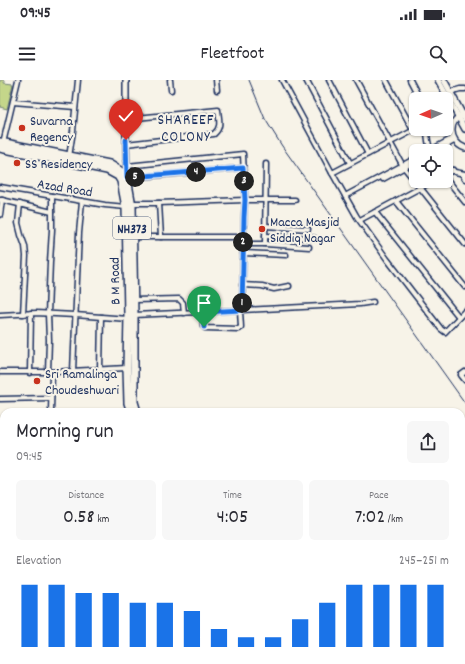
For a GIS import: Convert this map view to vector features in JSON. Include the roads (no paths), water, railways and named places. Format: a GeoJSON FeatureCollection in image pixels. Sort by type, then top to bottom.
{"type":"FeatureCollection","features":[{"type":"Feature","properties":{"kind":"highway","name":"NH373"},"geometry":{"type":"LineString","coordinates":[[1,145],[69,157],[96,165],[109,164],[122,172],[127,178],[128,205],[132,237],[134,300],[131,317]]}},
{"type":"Feature","properties":{"kind":"highway","name":"B M Road"},"geometry":{"type":"LineString","coordinates":[[1,145],[96,165],[118,176],[121,181],[128,205],[131,317],[128,403],[130,408]]}},
{"type":"Feature","properties":{"kind":"highway","name":"NH373"},"geometry":{"type":"LineString","coordinates":[[130,368],[136,408]]}},
{"type":"Feature","properties":{"kind":"street"},"geometry":{"type":"LineString","coordinates":[[1,145],[18,80]]}},
{"type":"Feature","properties":{"kind":"street"},"geometry":{"type":"LineString","coordinates":[[69,157],[78,80]]}},
{"type":"Feature","properties":{"kind":"street"},"geometry":{"type":"LineString","coordinates":[[126,80],[127,178],[243,168]]}},
{"type":"Feature","properties":{"kind":"street"},"geometry":{"type":"LineString","coordinates":[[170,80],[171,90]]}},
{"type":"Feature","properties":{"kind":"street"},"geometry":{"type":"LineString","coordinates":[[216,80],[216,90]]}},
{"type":"Feature","properties":{"kind":"street"},"geometry":{"type":"LineString","coordinates":[[282,80],[332,173],[360,220],[386,259],[441,329],[445,332],[465,311]]}},
{"type":"Feature","properties":{"kind":"street"},"geometry":{"type":"LineString","coordinates":[[306,80],[350,164]]}},
{"type":"Feature","properties":{"kind":"street"},"geometry":{"type":"LineString","coordinates":[[329,80],[368,154]]}},
{"type":"Feature","properties":{"kind":"street"},"geometry":{"type":"LineString","coordinates":[[356,80],[403,166],[409,174]]}},
{"type":"Feature","properties":{"kind":"street"},"geometry":{"type":"LineString","coordinates":[[386,80],[409,121]]}},
{"type":"Feature","properties":{"kind":"street"},"geometry":{"type":"LineString","coordinates":[[410,80],[416,92]]}},
{"type":"Feature","properties":{"kind":"street"},"geometry":{"type":"LineString","coordinates":[[438,80],[447,92]]}},
{"type":"Feature","properties":{"kind":"street"},"geometry":{"type":"LineString","coordinates":[[444,80],[447,92]]}},
{"type":"Feature","properties":{"kind":"street"},"geometry":{"type":"LineString","coordinates":[[453,92],[465,89]]}},
{"type":"Feature","properties":{"kind":"street"},"geometry":{"type":"LineString","coordinates":[[453,101],[463,116],[465,129]]}},
{"type":"Feature","properties":{"kind":"street"},"geometry":{"type":"LineString","coordinates":[[13,102],[75,107]]}},
{"type":"Feature","properties":{"kind":"street"},"geometry":{"type":"LineString","coordinates":[[126,119],[218,110],[219,124],[219,128],[214,134],[126,144]]}},
{"type":"Feature","properties":{"kind":"street"},"geometry":{"type":"LineString","coordinates":[[463,116],[455,120],[452,129],[454,139],[460,146],[465,148]]}},
{"type":"Feature","properties":{"kind":"street"},"geometry":{"type":"LineString","coordinates":[[332,173],[409,133]]}},
{"type":"Feature","properties":{"kind":"street"},"geometry":{"type":"LineString","coordinates":[[445,144],[454,139]]}},
{"type":"Feature","properties":{"kind":"street"},"geometry":{"type":"LineString","coordinates":[[127,166],[243,154],[245,200],[241,327],[238,329],[205,328],[203,326],[203,312]]}},
{"type":"Feature","properties":{"kind":"street"},"geometry":{"type":"LineString","coordinates":[[346,197],[409,162]]}},
{"type":"Feature","properties":{"kind":"street"},"geometry":{"type":"LineString","coordinates":[[265,244],[266,164]]}},
{"type":"Feature","properties":{"kind":"street"},"geometry":{"type":"LineString","coordinates":[[403,166],[409,164]]}},
{"type":"Feature","properties":{"kind":"street"},"geometry":{"type":"LineString","coordinates":[[453,170],[464,174],[465,179]]}},
{"type":"Feature","properties":{"kind":"street","name":"Azad Road"},"geometry":{"type":"LineString","coordinates":[[0,187],[105,205],[245,200],[295,200]]}},
{"type":"Feature","properties":{"kind":"street"},"geometry":{"type":"LineString","coordinates":[[453,187],[465,202]]}},
{"type":"Feature","properties":{"kind":"street"},"geometry":{"type":"LineString","coordinates":[[360,220],[420,188],[465,244]]}},
{"type":"Feature","properties":{"kind":"street"},"geometry":{"type":"LineString","coordinates":[[51,408],[48,314],[52,196]]}},
{"type":"Feature","properties":{"kind":"street"},"geometry":{"type":"LineString","coordinates":[[0,215],[1,200],[52,212]]}},
{"type":"Feature","properties":{"kind":"street"},"geometry":{"type":"LineString","coordinates":[[73,371],[79,233],[82,201]]}},
{"type":"Feature","properties":{"kind":"street"},"geometry":{"type":"LineString","coordinates":[[396,201],[465,287]]}},
{"type":"Feature","properties":{"kind":"street"},"geometry":{"type":"LineString","coordinates":[[159,203],[161,237]]}},
{"type":"Feature","properties":{"kind":"street"},"geometry":{"type":"LineString","coordinates":[[20,204],[18,223],[25,246],[26,256],[23,314]]}},
{"type":"Feature","properties":{"kind":"street"},"geometry":{"type":"LineString","coordinates":[[375,212],[459,318]]}},
{"type":"Feature","properties":{"kind":"street"},"geometry":{"type":"LineString","coordinates":[[266,226],[308,229]]}},
{"type":"Feature","properties":{"kind":"street"},"geometry":{"type":"LineString","coordinates":[[265,236],[314,238]]}},
{"type":"Feature","properties":{"kind":"street"},"geometry":{"type":"LineString","coordinates":[[132,237],[243,237]]}},
{"type":"Feature","properties":{"kind":"street"},"geometry":{"type":"LineString","coordinates":[[243,244],[310,247]]}},
{"type":"Feature","properties":{"kind":"street"},"geometry":{"type":"LineString","coordinates":[[243,253],[286,255]]}},
{"type":"Feature","properties":{"kind":"street"},"geometry":{"type":"LineString","coordinates":[[242,285],[262,286],[272,289],[289,286]]}},
{"type":"Feature","properties":{"kind":"street"},"geometry":{"type":"LineString","coordinates":[[134,300],[179,300],[183,303],[184,313]]}},
{"type":"Feature","properties":{"kind":"street"},"geometry":{"type":"LineString","coordinates":[[0,315],[31,313],[131,317],[373,302]]}},
{"type":"Feature","properties":{"kind":"street"},"geometry":{"type":"LineString","coordinates":[[30,373],[31,313]]}},
{"type":"Feature","properties":{"kind":"street"},"geometry":{"type":"LineString","coordinates":[[100,370],[101,317]]}},
{"type":"Feature","properties":{"kind":"street"},"geometry":{"type":"LineString","coordinates":[[0,372],[30,373],[130,368]]}},
{"type":"Feature","properties":{"kind":"street"},"geometry":{"type":"LineString","coordinates":[[465,372],[461,375],[465,380]]}},
{"type":"Feature","properties":{"kind":"street"},"geometry":{"type":"LineString","coordinates":[[0,399],[51,398]]}},
{"type":"Feature","properties":{"kind":"railway"},"geometry":{"type":"LineString","coordinates":[[249,80],[265,119],[282,146],[465,403]]}},
{"type":"Feature","properties":{"kind":"place","name":"Suvarna Regency"},"geometry":{"type":"Point","coordinates":[22,128]}},
{"type":"Feature","properties":{"kind":"place","name":"SS Residency"},"geometry":{"type":"Point","coordinates":[17,163]}},
{"type":"Feature","properties":{"kind":"place","name":"Macca Masjid Siddiq Nagar"},"geometry":{"type":"Point","coordinates":[262,229]}},
{"type":"Feature","properties":{"kind":"place","name":"Sri Ramalinga Choudeshwari"},"geometry":{"type":"Point","coordinates":[37,381]}},
{"type":"Feature","properties":{"kind":"district","name":"SHAREEF COLONY"},"geometry":{"type":"Point","coordinates":[186,128]}}]}
